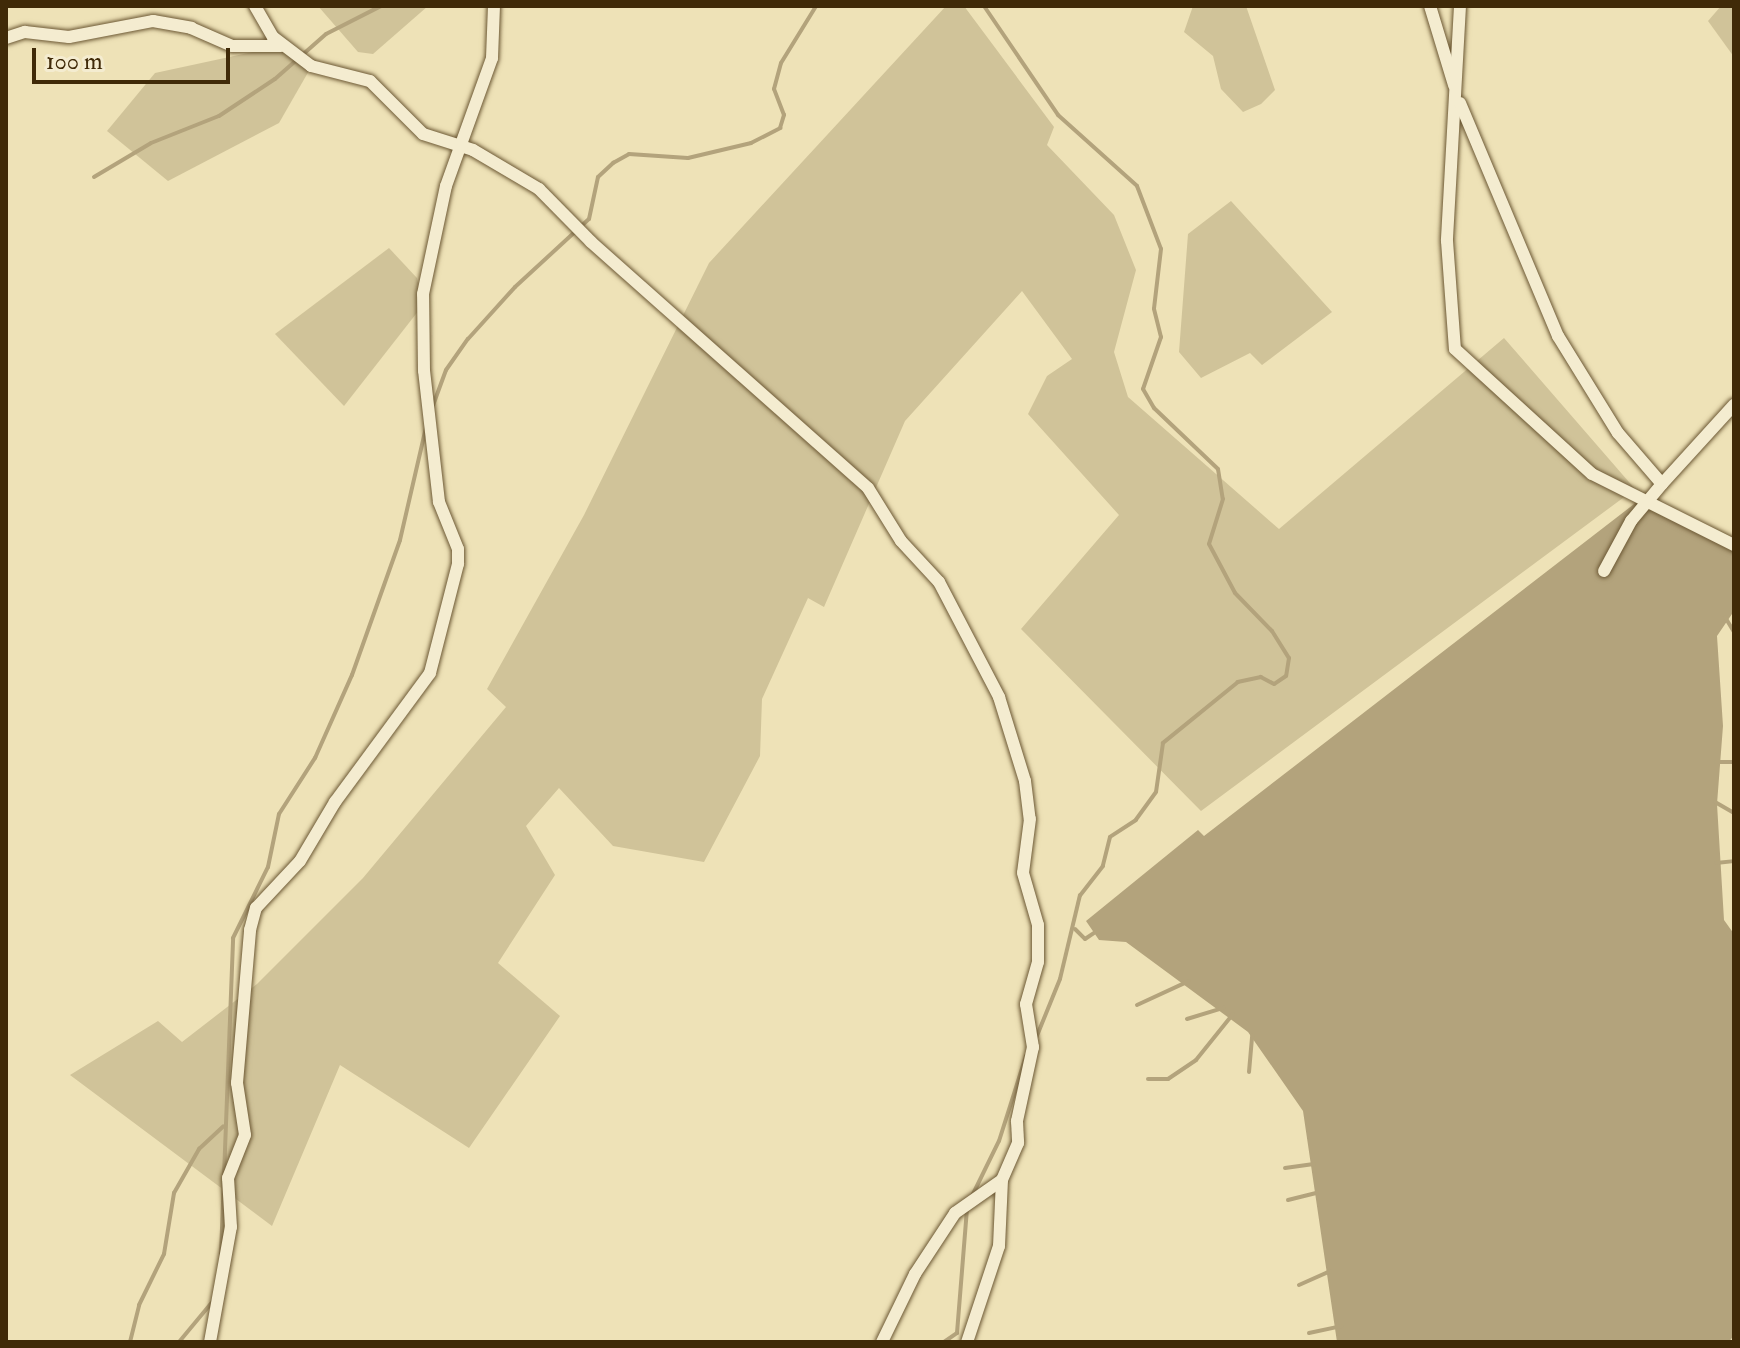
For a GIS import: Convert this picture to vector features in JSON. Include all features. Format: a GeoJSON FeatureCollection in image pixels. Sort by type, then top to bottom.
{"type":"FeatureCollection","features":[{"type":"Feature","properties":{"kind":"street"},"geometry":{"type":"LineString","coordinates":[[255,6],[281,46],[311,66],[370,81],[423,134],[460,146],[539,189],[591,242],[785,410],[868,488],[901,541],[939,582],[999,697],[1025,781],[1030,819],[1023,873],[1038,925],[1038,962],[1025,1019],[1033,1047],[1017,1121],[1018,1143],[1002,1180],[999,1246],[967,1342]]}},
{"type":"Feature","properties":{"kind":"street"},"geometry":{"type":"LineString","coordinates":[[210,1342],[231,1227],[228,1178],[245,1135],[237,1083],[250,930],[256,908],[300,861],[393,719],[430,673],[458,564],[458,549],[439,502],[424,371],[423,294],[460,146],[492,58],[494,6]]}},
{"type":"Feature","properties":{"kind":"street"},"geometry":{"type":"LineString","coordinates":[[1430,6],[1458,97],[1558,336],[1618,433],[1662,484]]}},
{"type":"Feature","properties":{"kind":"street"},"geometry":{"type":"LineString","coordinates":[[1460,6],[1458,97],[1447,241],[1455,349],[1592,474],[1734,545]]}},
{"type":"Feature","properties":{"kind":"street"},"geometry":{"type":"LineString","coordinates":[[6,38],[25,32],[69,37],[153,21],[191,28],[232,46],[281,46]]}},
{"type":"Feature","properties":{"kind":"street"},"geometry":{"type":"LineString","coordinates":[[1604,571],[1647,501],[1734,405]]}},
{"type":"Feature","properties":{"kind":"street"},"geometry":{"type":"LineString","coordinates":[[882,1342],[915,1274],[955,1213],[1002,1180]]}},
{"type":"Feature","properties":{"kind":"shaded area"},"geometry":{"type":"Polygon","coordinates":[[[318,6],[428,6],[373,54],[358,52],[318,6]]]}},
{"type":"Feature","properties":{"kind":"shaded area"},"geometry":{"type":"Polygon","coordinates":[[[946,6],[964,6],[1054,127],[1047,145],[1114,215],[1136,270],[1114,352],[1128,397],[1279,529],[1504,338],[1635,489],[1201,811],[1021,629],[1119,515],[1028,414],[1047,376],[1072,359],[1022,291],[905,421],[824,607],[808,598],[762,699],[760,756],[704,862],[613,846],[559,788],[526,826],[555,875],[498,963],[560,1016],[469,1148],[340,1065],[272,1226],[70,1075],[158,1021],[182,1042],[257,984],[363,878],[506,707],[487,689],[584,515],[709,263],[946,6]]]}},
{"type":"Feature","properties":{"kind":"shaded area"},"geometry":{"type":"Polygon","coordinates":[[[1193,6],[1246,6],[1275,90],[1261,104],[1243,112],[1221,89],[1213,56],[1184,32],[1193,6]]]}},
{"type":"Feature","properties":{"kind":"shaded area"},"geometry":{"type":"Polygon","coordinates":[[[1721,6],[1734,6],[1734,57],[1708,21],[1721,6]]]}},
{"type":"Feature","properties":{"kind":"shaded area"},"geometry":{"type":"Polygon","coordinates":[[[281,46],[310,69],[279,123],[168,181],[107,131],[155,73],[281,46]]]}},
{"type":"Feature","properties":{"kind":"shaded area"},"geometry":{"type":"Polygon","coordinates":[[[1231,201],[1332,312],[1262,365],[1250,353],[1201,378],[1179,352],[1188,234],[1231,201]]]}},
{"type":"Feature","properties":{"kind":"shaded area"},"geometry":{"type":"Polygon","coordinates":[[[389,248],[417,278],[423,305],[344,406],[275,334],[389,248]]]}},
{"type":"Feature","properties":{"kind":"shaded area"},"geometry":{"type":"Polygon","coordinates":[[[1638,501],[1734,549],[1734,611],[1717,636],[1723,726],[1717,804],[1724,920],[1734,934],[1734,1335],[1729,1342],[1337,1342],[1303,1111],[1248,1032],[1126,942],[1099,940],[1086,921],[1198,830],[1204,836],[1638,501]]]}},
{"type":"Feature","properties":{"kind":"waterway"},"geometry":{"type":"LineString","coordinates":[[94,177],[151,143],[219,116],[275,79],[326,34],[381,6]]}},
{"type":"Feature","properties":{"kind":"waterway"},"geometry":{"type":"LineString","coordinates":[[432,408],[446,370],[468,339],[515,287],[589,219],[598,177],[613,163],[629,154],[688,158],[751,143],[780,128],[784,115],[774,89],[781,63],[816,6]]}},
{"type":"Feature","properties":{"kind":"waterway"},"geometry":{"type":"LineString","coordinates":[[984,6],[1058,115],[1137,186],[1161,249],[1154,309],[1161,337],[1143,389],[1154,408],[1218,469],[1223,499],[1209,544],[1235,593],[1272,631],[1289,658],[1286,676],[1274,684],[1261,677],[1238,682],[1163,743],[1156,792],[1136,820],[1110,837],[1103,866],[1080,895],[1060,979],[1036,1038]]}},
{"type":"Feature","properties":{"kind":"waterway"},"geometry":{"type":"LineString","coordinates":[[221,1254],[233,938],[268,867],[279,814],[315,758],[352,675],[400,540],[426,427]]}},
{"type":"Feature","properties":{"kind":"waterway"},"geometry":{"type":"LineString","coordinates":[[1725,617],[1734,632]]}},
{"type":"Feature","properties":{"kind":"waterway"},"geometry":{"type":"LineString","coordinates":[[1716,762],[1734,762]]}},
{"type":"Feature","properties":{"kind":"waterway"},"geometry":{"type":"LineString","coordinates":[[1715,802],[1734,813]]}},
{"type":"Feature","properties":{"kind":"waterway"},"geometry":{"type":"LineString","coordinates":[[1716,863],[1734,861]]}},
{"type":"Feature","properties":{"kind":"waterway"},"geometry":{"type":"LineString","coordinates":[[1075,929],[1085,939],[1094,933]]}},
{"type":"Feature","properties":{"kind":"waterway"},"geometry":{"type":"LineString","coordinates":[[1137,1005],[1189,981]]}},
{"type":"Feature","properties":{"kind":"waterway"},"geometry":{"type":"LineString","coordinates":[[1187,1019],[1223,1008]]}},
{"type":"Feature","properties":{"kind":"waterway"},"geometry":{"type":"LineString","coordinates":[[1148,1079],[1168,1079],[1196,1060],[1233,1014]]}},
{"type":"Feature","properties":{"kind":"waterway"},"geometry":{"type":"LineString","coordinates":[[1249,1072],[1252,1035]]}},
{"type":"Feature","properties":{"kind":"waterway"},"geometry":{"type":"LineString","coordinates":[[972,1196],[999,1141],[1026,1056]]}},
{"type":"Feature","properties":{"kind":"waterway"},"geometry":{"type":"LineString","coordinates":[[130,1342],[139,1305],[164,1254],[174,1193],[199,1149],[223,1127]]}},
{"type":"Feature","properties":{"kind":"waterway"},"geometry":{"type":"LineString","coordinates":[[1285,1168],[1314,1164]]}},
{"type":"Feature","properties":{"kind":"waterway"},"geometry":{"type":"LineString","coordinates":[[1288,1200],[1317,1193]]}},
{"type":"Feature","properties":{"kind":"waterway"},"geometry":{"type":"LineString","coordinates":[[944,1342],[957,1333],[967,1208]]}},
{"type":"Feature","properties":{"kind":"waterway"},"geometry":{"type":"LineString","coordinates":[[1299,1285],[1330,1271]]}},
{"type":"Feature","properties":{"kind":"waterway"},"geometry":{"type":"LineString","coordinates":[[179,1342],[213,1301]]}},
{"type":"Feature","properties":{"kind":"waterway"},"geometry":{"type":"LineString","coordinates":[[1309,1333],[1341,1326]]}}]}
